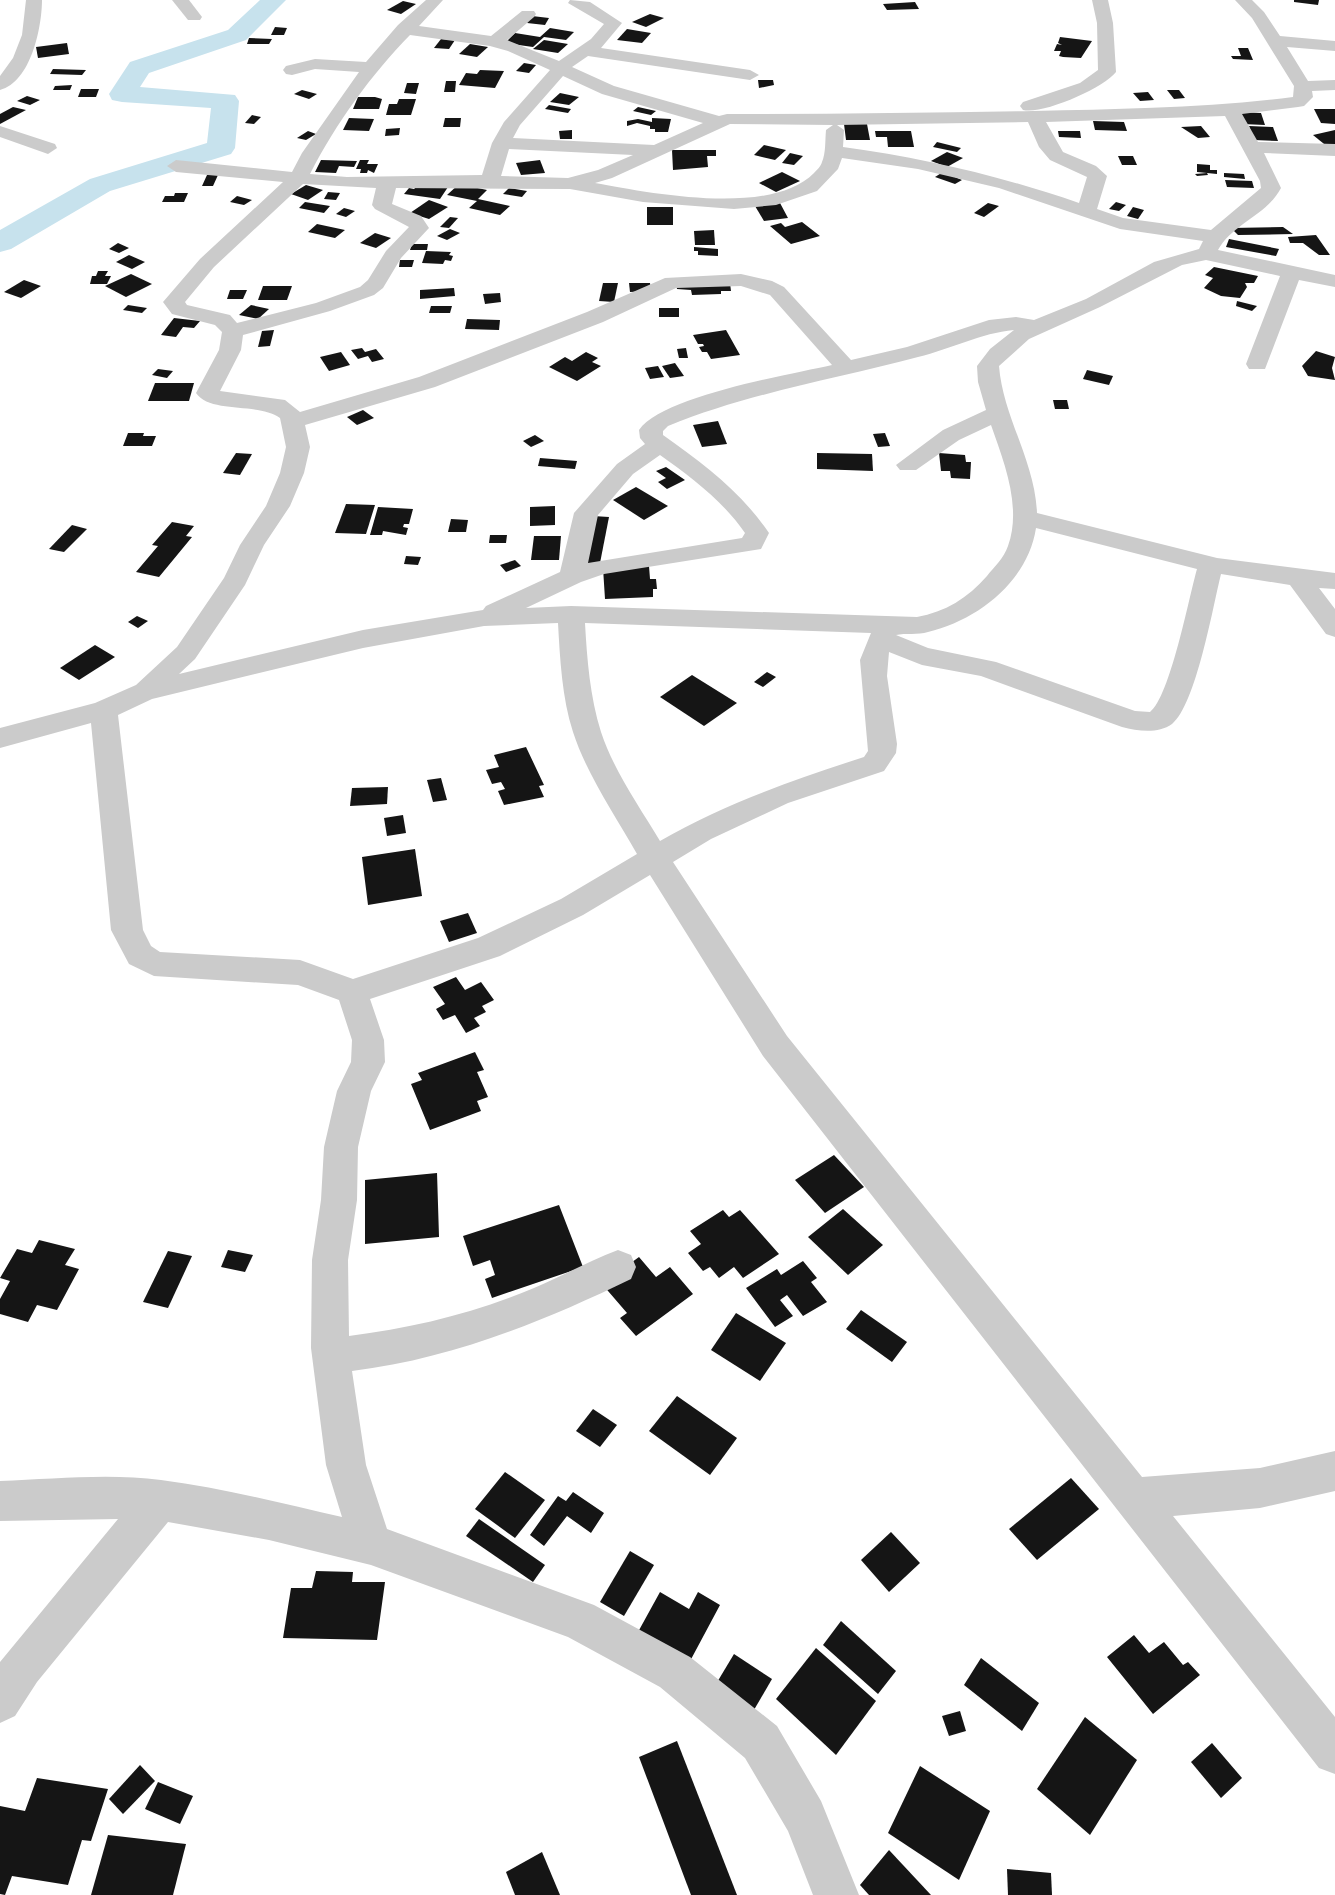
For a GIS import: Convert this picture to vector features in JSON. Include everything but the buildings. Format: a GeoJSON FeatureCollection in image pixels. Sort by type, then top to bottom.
{"type":"FeatureCollection","features":[{"type":"Feature","properties":{"kind":"street"},"geometry":{"type":"LineString","coordinates":[[0,85],[18,66],[27,48],[34,0]]}},
{"type":"Feature","properties":{"kind":"street"},"geometry":{"type":"LineString","coordinates":[[180,0],[194,17]]}},
{"type":"Feature","properties":{"kind":"street"},"geometry":{"type":"LineString","coordinates":[[233,331],[222,320],[179,310],[174,302],[207,262],[297,180],[311,153],[371,67],[404,29],[435,0]]}},
{"type":"Feature","properties":{"kind":"street"},"geometry":{"type":"LineString","coordinates":[[966,118],[989,111],[1040,104],[1086,87],[1107,72],[1105,23],[1101,0]]}},
{"type":"Feature","properties":{"kind":"street"},"geometry":{"type":"LineString","coordinates":[[568,184],[588,181],[720,122],[736,119],[833,120],[1034,116],[1231,110],[1299,102],[1305,95],[1303,86],[1258,15],[1243,0]]}},
{"type":"Feature","properties":{"kind":"street"},"geometry":{"type":"LineString","coordinates":[[490,181],[501,143],[513,122],[529,107],[561,67],[586,51],[614,24],[584,5],[576,3]]}},
{"type":"Feature","properties":{"kind":"street"},"geometry":{"type":"LineString","coordinates":[[494,42],[517,26],[528,14]]}},
{"type":"Feature","properties":{"kind":"street"},"geometry":{"type":"LineString","coordinates":[[404,29],[494,42],[561,67],[608,90],[720,122]]}},
{"type":"Feature","properties":{"kind":"street"},"geometry":{"type":"LineString","coordinates":[[1274,41],[1335,45]]}},
{"type":"Feature","properties":{"kind":"street"},"geometry":{"type":"LineString","coordinates":[[586,51],[750,75]]}},
{"type":"Feature","properties":{"kind":"street"},"geometry":{"type":"LineString","coordinates":[[292,70],[315,64],[371,67]]}},
{"type":"Feature","properties":{"kind":"street"},"geometry":{"type":"LineString","coordinates":[[1303,86],[1335,85]]}},
{"type":"Feature","properties":{"kind":"street"},"geometry":{"type":"LineString","coordinates":[[0,738],[104,710],[144,692],[363,639],[484,618],[571,614],[884,632],[944,621],[973,604],[995,584],[1022,542],[1025,517],[1021,483],[1005,431],[997,414],[988,382],[988,366],[1006,345],[1034,326],[1093,303],[1173,259],[1211,246],[1268,194],[1271,188],[1270,181],[1249,147],[1231,110]]}},
{"type":"Feature","properties":{"kind":"street"},"geometry":{"type":"LineString","coordinates":[[1034,116],[1047,145],[1058,157],[1089,170],[1097,176],[1086,213]]}},
{"type":"Feature","properties":{"kind":"street"},"geometry":{"type":"LineString","coordinates":[[176,166],[297,180],[387,184],[490,181],[568,184],[690,203],[754,202],[788,197],[818,182],[829,168],[835,151],[833,120]]}},
{"type":"Feature","properties":{"kind":"street"},"geometry":{"type":"LineString","coordinates":[[0,131],[48,148]]}},
{"type":"Feature","properties":{"kind":"street"},"geometry":{"type":"LineString","coordinates":[[501,143],[659,150]]}},
{"type":"Feature","properties":{"kind":"street"},"geometry":{"type":"LineString","coordinates":[[1249,147],[1335,150]]}},
{"type":"Feature","properties":{"kind":"street"},"geometry":{"type":"LineString","coordinates":[[835,151],[885,157],[975,176],[1086,213],[1211,246],[1292,272],[1335,281]]}},
{"type":"Feature","properties":{"kind":"street"},"geometry":{"type":"LineString","coordinates":[[233,331],[354,298],[376,284],[393,255],[419,228],[414,220],[389,211],[382,205],[387,184]]}},
{"type":"Feature","properties":{"kind":"street"},"geometry":{"type":"LineString","coordinates":[[1257,364],[1292,272]]}},
{"type":"Feature","properties":{"kind":"street"},"geometry":{"type":"LineString","coordinates":[[293,421],[427,382],[595,317],[672,282],[693,280],[741,280],[765,285],[777,291],[847,369]]}},
{"type":"Feature","properties":{"kind":"street"},"geometry":{"type":"LineString","coordinates":[[484,618],[572,576],[601,567],[688,555],[752,544],[755,541],[757,533],[747,519],[713,486],[652,438],[651,430],[660,421],[688,408],[914,352],[989,326],[1016,323],[1034,326]]}},
{"type":"Feature","properties":{"kind":"street"},"geometry":{"type":"LineString","coordinates":[[144,692],[186,653],[236,579],[252,545],[278,506],[292,473],[298,447],[291,415],[277,405],[215,397],[207,393],[230,350],[233,331]]}},
{"type":"Feature","properties":{"kind":"street"},"geometry":{"type":"LineString","coordinates":[[908,465],[951,435],[997,414]]}},
{"type":"Feature","properties":{"kind":"street"},"geometry":{"type":"LineString","coordinates":[[572,576],[577,557],[579,534],[586,513],[625,469],[660,444]]}},
{"type":"Feature","properties":{"kind":"street"},"geometry":{"type":"LineString","coordinates":[[1025,517],[1210,566],[1299,579],[1335,581]]}},
{"type":"Feature","properties":{"kind":"street"},"geometry":{"type":"LineString","coordinates":[[884,632],[922,656],[986,668],[1146,723],[1157,720],[1167,712],[1177,687],[1210,566]]}},
{"type":"Feature","properties":{"kind":"street"},"geometry":{"type":"LineString","coordinates":[[1299,579],[1335,628]]}},
{"type":"Feature","properties":{"kind":"street"},"geometry":{"type":"LineString","coordinates":[[571,614],[574,669],[587,732],[607,776],[655,859],[775,1046],[1335,1752]]}},
{"type":"Feature","properties":{"kind":"street"},"geometry":{"type":"LineString","coordinates":[[104,710],[127,930],[140,955],[154,964],[300,973],[352,992],[489,947],[572,907],[701,831],[778,796],[874,764],[882,753],[883,744],[873,676],[873,660],[884,632]]}},
{"type":"Feature","properties":{"kind":"street"},"geometry":{"type":"LineString","coordinates":[[352,992],[368,1041],[368,1062],[354,1091],[341,1147],[339,1200],[330,1260],[331,1356],[346,1465],[371,1544]]}},
{"type":"Feature","properties":{"kind":"street"},"geometry":{"type":"LineString","coordinates":[[331,1356],[418,1344],[467,1330],[524,1311],[618,1268]]}},
{"type":"Feature","properties":{"kind":"street"},"geometry":{"type":"LineString","coordinates":[[1133,1497],[1208,1496],[1297,1483],[1335,1471]]}},
{"type":"Feature","properties":{"kind":"street"},"geometry":{"type":"LineString","coordinates":[[0,1501],[85,1498],[160,1500],[269,1520],[371,1544],[579,1620],[675,1672],[761,1742],[805,1817],[836,1895]]}},
{"type":"Feature","properties":{"kind":"street"},"geometry":{"type":"LineString","coordinates":[[0,1701],[22,1667],[160,1500]]}},
{"type":"Feature","properties":{"kind":"waterway"},"geometry":{"type":"LineString","coordinates":[[0,243],[100,185],[221,148],[225,101],[122,94],[139,68],[237,35],[274,0]]}}]}
